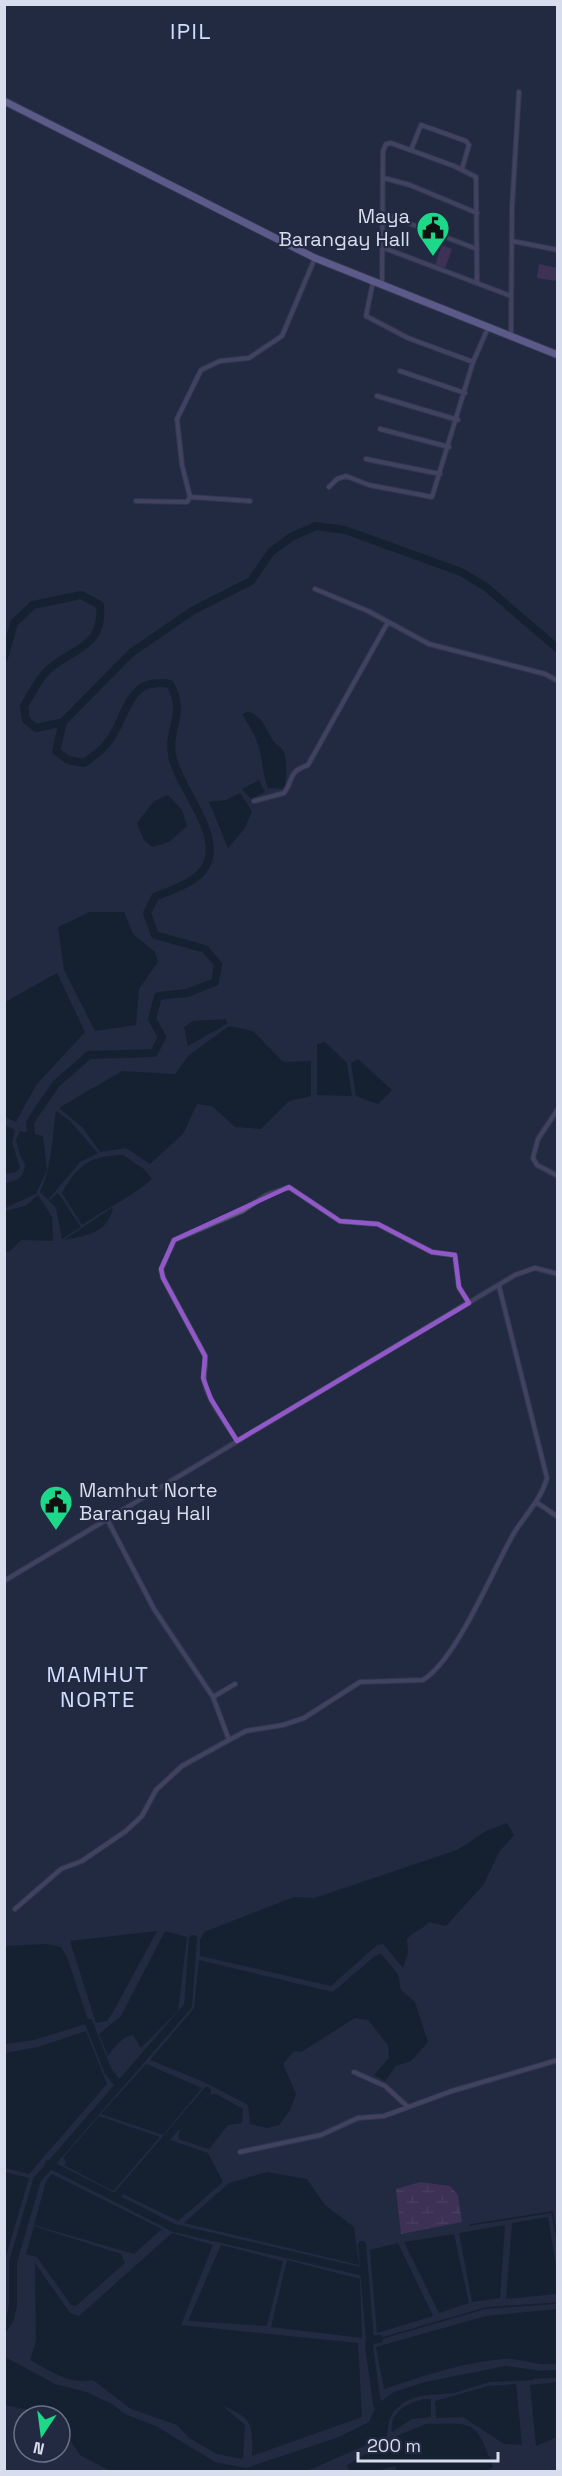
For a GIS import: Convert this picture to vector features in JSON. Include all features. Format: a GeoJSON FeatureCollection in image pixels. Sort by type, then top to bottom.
{"type":"FeatureCollection","features":[{"type":"Feature","properties":{"kind":"main road"},"geometry":{"type":"LineString","coordinates":[[4,101],[315,258],[558,355]]}},
{"type":"Feature","properties":{"kind":"street"},"geometry":{"type":"LineString","coordinates":[[511,337],[512,241],[519,92]]}},
{"type":"Feature","properties":{"kind":"street"},"geometry":{"type":"LineString","coordinates":[[411,150],[421,125],[466,141],[470,145],[462,169]]}},
{"type":"Feature","properties":{"kind":"street"},"geometry":{"type":"LineString","coordinates":[[382,286],[383,151],[386,144],[411,150],[462,169],[476,177],[477,283]]}},
{"type":"Feature","properties":{"kind":"street"},"geometry":{"type":"LineString","coordinates":[[384,178],[410,185],[477,213]]}},
{"type":"Feature","properties":{"kind":"street"},"geometry":{"type":"LineString","coordinates":[[384,214],[477,249]]}},
{"type":"Feature","properties":{"kind":"street"},"geometry":{"type":"LineString","coordinates":[[512,241],[558,250]]}},
{"type":"Feature","properties":{"kind":"street"},"geometry":{"type":"LineString","coordinates":[[384,248],[511,296]]}},
{"type":"Feature","properties":{"kind":"street"},"geometry":{"type":"LineString","coordinates":[[136,501],[187,502],[190,497],[182,465],[177,418],[201,370],[220,361],[249,358],[282,336],[315,258]]}},
{"type":"Feature","properties":{"kind":"street"},"geometry":{"type":"LineString","coordinates":[[373,282],[366,316],[408,338],[473,362]]}},
{"type":"Feature","properties":{"kind":"street"},"geometry":{"type":"LineString","coordinates":[[329,487],[337,479],[346,476],[369,485],[432,497],[458,420],[473,362],[488,328]]}},
{"type":"Feature","properties":{"kind":"street"},"geometry":{"type":"LineString","coordinates":[[400,371],[465,393]]}},
{"type":"Feature","properties":{"kind":"street"},"geometry":{"type":"LineString","coordinates":[[377,396],[458,420]]}},
{"type":"Feature","properties":{"kind":"street"},"geometry":{"type":"LineString","coordinates":[[380,429],[449,447]]}},
{"type":"Feature","properties":{"kind":"street"},"geometry":{"type":"LineString","coordinates":[[366,459],[440,474]]}},
{"type":"Feature","properties":{"kind":"street"},"geometry":{"type":"LineString","coordinates":[[190,497],[250,501]]}},
{"type":"Feature","properties":{"kind":"street"},"geometry":{"type":"LineString","coordinates":[[315,589],[368,611],[429,644],[545,674],[558,681]]}},
{"type":"Feature","properties":{"kind":"street"},"geometry":{"type":"LineString","coordinates":[[254,801],[284,793],[296,769],[308,765],[388,622]]}},
{"type":"Feature","properties":{"kind":"street"},"geometry":{"type":"LineString","coordinates":[[558,1109],[538,1139],[533,1158],[537,1165],[558,1176]]}},
{"type":"Feature","properties":{"kind":"street"},"geometry":{"type":"LineString","coordinates":[[237,1441],[211,1399],[203,1378],[205,1356],[163,1278],[161,1269],[174,1240],[190,1231],[229,1217],[266,1195],[289,1187],[340,1221],[378,1224],[432,1252],[455,1255],[459,1287],[469,1304]]}},
{"type":"Feature","properties":{"kind":"street"},"geometry":{"type":"LineString","coordinates":[[4,1581],[527,1270],[535,1268],[558,1274]]}},
{"type":"Feature","properties":{"kind":"street"},"geometry":{"type":"LineString","coordinates":[[15,1909],[61,1869],[82,1861],[126,1831],[142,1816],[156,1790],[182,1766],[246,1731],[283,1725],[304,1718],[360,1682],[423,1680],[432,1675],[461,1632],[515,1532],[536,1502],[547,1478],[499,1286]]}},
{"type":"Feature","properties":{"kind":"street"},"geometry":{"type":"LineString","coordinates":[[536,1502],[558,1517]]}},
{"type":"Feature","properties":{"kind":"street"},"geometry":{"type":"LineString","coordinates":[[107,1520],[154,1609],[213,1697],[230,1740]]}},
{"type":"Feature","properties":{"kind":"street"},"geometry":{"type":"LineString","coordinates":[[213,1697],[235,1684]]}},
{"type":"Feature","properties":{"kind":"street"},"geometry":{"type":"LineString","coordinates":[[240,2152],[321,2135],[358,2118],[384,2116],[452,2091],[558,2060]]}},
{"type":"Feature","properties":{"kind":"street"},"geometry":{"type":"LineString","coordinates":[[354,2072],[386,2086],[409,2108]]}},
{"type":"Feature","properties":{"kind":"highlighted area"},"geometry":{"type":"Polygon","coordinates":[[[289,1187],[340,1221],[378,1224],[432,1252],[455,1255],[459,1287],[469,1303],[237,1441],[211,1399],[203,1378],[205,1356],[163,1278],[161,1269],[174,1240],[289,1187]]]}},
{"type":"Feature","properties":{"kind":"green space"},"geometry":{"type":"Polygon","coordinates":[[[442,245],[452,249],[445,268],[435,265],[442,245]]]}},
{"type":"Feature","properties":{"kind":"green space"},"geometry":{"type":"Polygon","coordinates":[[[539,264],[557,268],[557,281],[537,278],[539,264]]]}},
{"type":"Feature","properties":{"kind":"green space"},"geometry":{"type":"Polygon","coordinates":[[[420,2182],[450,2186],[458,2195],[462,2222],[401,2234],[396,2189],[420,2182]]]}},
{"type":"Feature","properties":{"kind":"shaded area"},"geometry":{"type":"Polygon","coordinates":[[[247,712],[260,719],[274,742],[284,752],[286,781],[284,789],[268,788],[257,741],[242,714],[247,712]]]}},
{"type":"Feature","properties":{"kind":"shaded area"},"geometry":{"type":"Polygon","coordinates":[[[259,780],[265,792],[251,799],[242,789],[259,780]]]}},
{"type":"Feature","properties":{"kind":"shaded area"},"geometry":{"type":"Polygon","coordinates":[[[240,793],[252,811],[245,828],[228,848],[209,802],[226,800],[240,793]]]}},
{"type":"Feature","properties":{"kind":"shaded area"},"geometry":{"type":"Polygon","coordinates":[[[168,795],[182,810],[187,826],[169,842],[152,847],[144,840],[137,823],[154,801],[168,795]]]}},
{"type":"Feature","properties":{"kind":"shaded area"},"geometry":{"type":"Polygon","coordinates":[[[90,912],[124,912],[133,934],[155,952],[158,962],[139,989],[136,1025],[95,1031],[64,970],[58,927],[90,912]]]}},
{"type":"Feature","properties":{"kind":"shaded area"},"geometry":{"type":"Polygon","coordinates":[[[57,973],[85,1032],[36,1085],[16,1122],[5,1117],[5,1002],[57,973]]]}},
{"type":"Feature","properties":{"kind":"shaded area"},"geometry":{"type":"Polygon","coordinates":[[[226,1019],[227,1024],[188,1046],[184,1027],[193,1021],[226,1019]]]}},
{"type":"Feature","properties":{"kind":"shaded area"},"geometry":{"type":"Polygon","coordinates":[[[229,1026],[253,1031],[283,1062],[311,1061],[311,1096],[289,1101],[261,1129],[235,1127],[212,1106],[197,1104],[183,1134],[150,1164],[126,1148],[100,1152],[83,1128],[59,1108],[122,1071],[175,1074],[188,1056],[229,1026]]]}},
{"type":"Feature","properties":{"kind":"shaded area"},"geometry":{"type":"Polygon","coordinates":[[[325,1042],[347,1063],[352,1096],[317,1095],[317,1044],[325,1042]]]}},
{"type":"Feature","properties":{"kind":"shaded area"},"geometry":{"type":"Polygon","coordinates":[[[358,1059],[392,1090],[378,1104],[356,1096],[351,1063],[358,1059]]]}},
{"type":"Feature","properties":{"kind":"shaded area"},"geometry":{"type":"Polygon","coordinates":[[[56,1111],[69,1120],[98,1153],[80,1162],[48,1200],[40,1192],[49,1163],[56,1111]]]}},
{"type":"Feature","properties":{"kind":"shaded area"},"geometry":{"type":"Polygon","coordinates":[[[4,1125],[15,1130],[12,1142],[20,1168],[16,1172],[5,1174],[4,1125]]]}},
{"type":"Feature","properties":{"kind":"shaded area"},"geometry":{"type":"Polygon","coordinates":[[[20,1131],[43,1136],[47,1170],[36,1194],[5,1208],[5,1183],[20,1178],[25,1164],[16,1140],[20,1131]]]}},
{"type":"Feature","properties":{"kind":"shaded area"},"geometry":{"type":"Polygon","coordinates":[[[123,1155],[145,1170],[152,1179],[136,1192],[82,1225],[62,1193],[74,1175],[86,1164],[102,1157],[123,1155]]]}},
{"type":"Feature","properties":{"kind":"shaded area"},"geometry":{"type":"Polygon","coordinates":[[[58,1193],[81,1227],[62,1239],[56,1208],[49,1201],[58,1193]]]}},
{"type":"Feature","properties":{"kind":"shaded area"},"geometry":{"type":"Polygon","coordinates":[[[38,1195],[52,1217],[53,1241],[21,1240],[10,1251],[5,1252],[5,1211],[25,1206],[38,1195]]]}},
{"type":"Feature","properties":{"kind":"shaded area"},"geometry":{"type":"Polygon","coordinates":[[[113,1207],[102,1228],[89,1234],[64,1240],[113,1207]]]}},
{"type":"Feature","properties":{"kind":"shaded area"},"geometry":{"type":"Polygon","coordinates":[[[507,1823],[514,1835],[499,1852],[484,1884],[446,1926],[429,1922],[407,1939],[408,1953],[403,1968],[383,1944],[377,1945],[331,1986],[200,1956],[200,1940],[204,1932],[294,1897],[314,1898],[457,1850],[486,1831],[507,1823]]]}},
{"type":"Feature","properties":{"kind":"shaded area"},"geometry":{"type":"Polygon","coordinates":[[[157,1931],[113,2012],[107,2021],[96,2023],[70,1941],[157,1931]]]}},
{"type":"Feature","properties":{"kind":"shaded area"},"geometry":{"type":"Polygon","coordinates":[[[165,1931],[187,1937],[178,2011],[141,2048],[133,2035],[122,2040],[108,2056],[99,2034],[121,2016],[165,1931]]]}},
{"type":"Feature","properties":{"kind":"shaded area"},"geometry":{"type":"Polygon","coordinates":[[[46,1944],[61,1947],[67,1957],[89,2023],[34,2040],[5,2044],[5,1946],[46,1944]]]}},
{"type":"Feature","properties":{"kind":"shaded area"},"geometry":{"type":"Polygon","coordinates":[[[381,1954],[398,1974],[401,1990],[415,2002],[428,2042],[411,2061],[396,2066],[385,2081],[374,2075],[389,2058],[388,2045],[368,2020],[355,2018],[301,2052],[294,2051],[283,2064],[296,2094],[290,2110],[279,2125],[267,2128],[250,2124],[248,2105],[204,2082],[150,2060],[194,2008],[199,1960],[333,1992],[376,1955],[381,1954]]]}},
{"type":"Feature","properties":{"kind":"shaded area"},"geometry":{"type":"Polygon","coordinates":[[[86,2031],[107,2084],[29,2174],[5,2168],[5,2053],[38,2047],[86,2031]]]}},
{"type":"Feature","properties":{"kind":"shaded area"},"geometry":{"type":"Polygon","coordinates":[[[146,2064],[202,2088],[163,2135],[101,2114],[146,2064]]]}},
{"type":"Feature","properties":{"kind":"shaded area"},"geometry":{"type":"Polygon","coordinates":[[[210,2094],[216,2094],[243,2109],[242,2123],[228,2125],[209,2149],[178,2139],[180,2128],[210,2094]]]}},
{"type":"Feature","properties":{"kind":"shaded area"},"geometry":{"type":"Polygon","coordinates":[[[99,2116],[160,2137],[113,2191],[64,2165],[66,2162],[63,2158],[99,2116]]]}},
{"type":"Feature","properties":{"kind":"shaded area"},"geometry":{"type":"Polygon","coordinates":[[[170,2140],[208,2153],[223,2182],[178,2221],[123,2194],[170,2140]]]}},
{"type":"Feature","properties":{"kind":"shaded area"},"geometry":{"type":"Polygon","coordinates":[[[4,2172],[29,2178],[5,2260],[4,2172]]]}},
{"type":"Feature","properties":{"kind":"shaded area"},"geometry":{"type":"Polygon","coordinates":[[[267,2172],[307,2179],[325,2205],[354,2227],[359,2265],[184,2223],[229,2183],[267,2172]]]}},
{"type":"Feature","properties":{"kind":"shaded area"},"geometry":{"type":"Polygon","coordinates":[[[52,2174],[162,2229],[134,2254],[34,2225],[46,2181],[52,2174]]]}},
{"type":"Feature","properties":{"kind":"shaded area"},"geometry":{"type":"Polygon","coordinates":[[[548,2217],[557,2273],[557,2294],[506,2299],[512,2223],[548,2217]]]}},
{"type":"Feature","properties":{"kind":"shaded area"},"geometry":{"type":"Polygon","coordinates":[[[505,2225],[500,2298],[472,2302],[459,2233],[505,2225]]]}},
{"type":"Feature","properties":{"kind":"shaded area"},"geometry":{"type":"Polygon","coordinates":[[[34,2226],[121,2254],[125,2263],[76,2306],[71,2305],[37,2257],[26,2254],[34,2226]]]}},
{"type":"Feature","properties":{"kind":"shaded area"},"geometry":{"type":"Polygon","coordinates":[[[172,2233],[213,2245],[181,2325],[358,2343],[362,2417],[252,2456],[249,2424],[233,2410],[223,2406],[245,2425],[243,2459],[217,2454],[189,2438],[177,2425],[131,2409],[93,2380],[68,2379],[30,2360],[36,2341],[35,2263],[70,2313],[79,2316],[172,2233]]]}},
{"type":"Feature","properties":{"kind":"shaded area"},"geometry":{"type":"Polygon","coordinates":[[[454,2234],[469,2303],[439,2313],[404,2242],[454,2234]]]}},
{"type":"Feature","properties":{"kind":"shaded area"},"geometry":{"type":"Polygon","coordinates":[[[398,2243],[433,2316],[377,2333],[370,2250],[398,2243]]]}},
{"type":"Feature","properties":{"kind":"shaded area"},"geometry":{"type":"Polygon","coordinates":[[[221,2245],[283,2261],[267,2326],[188,2321],[221,2245]]]}},
{"type":"Feature","properties":{"kind":"shaded area"},"geometry":{"type":"Polygon","coordinates":[[[287,2260],[360,2279],[362,2338],[271,2327],[287,2260]]]}},
{"type":"Feature","properties":{"kind":"shaded area"},"geometry":{"type":"Polygon","coordinates":[[[557,2309],[557,2363],[543,2364],[509,2359],[487,2361],[442,2371],[384,2389],[376,2347],[486,2316],[557,2309]]]}},
{"type":"Feature","properties":{"kind":"shaded area"},"geometry":{"type":"Polygon","coordinates":[[[5,2357],[55,2384],[86,2392],[112,2404],[125,2414],[156,2426],[215,2462],[246,2468],[339,2437],[369,2422],[377,2404],[394,2392],[425,2382],[506,2366],[536,2370],[533,2380],[490,2382],[454,2393],[419,2396],[404,2402],[394,2411],[389,2420],[387,2436],[307,2471],[110,2471],[80,2455],[72,2443],[72,2404],[5,2405],[5,2357]]]}},
{"type":"Feature","properties":{"kind":"shaded area"},"geometry":{"type":"Polygon","coordinates":[[[557,2382],[557,2437],[536,2446],[530,2385],[557,2382]]]}},
{"type":"Feature","properties":{"kind":"shaded area"},"geometry":{"type":"Polygon","coordinates":[[[516,2384],[522,2445],[504,2444],[463,2417],[436,2418],[435,2401],[488,2386],[516,2384]]]}},
{"type":"Feature","properties":{"kind":"shaded area"},"geometry":{"type":"Polygon","coordinates":[[[424,2399],[431,2399],[431,2417],[412,2419],[392,2432],[393,2419],[397,2413],[406,2406],[424,2399]]]}},
{"type":"Feature","properties":{"kind":"shaded area"},"geometry":{"type":"Polygon","coordinates":[[[426,2424],[455,2424],[472,2428],[482,2440],[493,2467],[486,2472],[397,2471],[395,2466],[377,2471],[349,2471],[347,2465],[399,2435],[426,2424]]]}},
{"type":"Feature","properties":{"kind":"waterway"},"geometry":{"type":"LineString","coordinates":[[32,1144],[30,1122],[56,1084],[89,1055],[154,1053],[162,1037],[152,1019],[158,996],[187,993],[215,982],[218,964],[205,949],[155,935],[147,913],[155,897],[189,882],[204,869],[210,855],[203,821],[177,770],[172,755],[171,745],[177,704],[170,684],[156,683],[138,691],[108,742],[84,763],[68,760],[56,751],[63,722],[131,653],[192,611],[251,581],[271,552],[291,537],[316,526],[345,530],[461,572],[486,587],[558,649]]}},
{"type":"Feature","properties":{"kind":"waterway"},"geometry":{"type":"LineString","coordinates":[[4,658],[14,623],[33,605],[81,595],[100,605],[100,619],[92,638],[48,670],[24,706],[26,720],[36,728],[63,722]]}},
{"type":"Feature","properties":{"kind":"waterway"},"geometry":{"type":"LineString","coordinates":[[4,2328],[10,2319],[13,2305],[13,2262],[37,2180],[188,2006],[193,1939]]}},
{"type":"Feature","properties":{"kind":"waterway"},"geometry":{"type":"LineString","coordinates":[[89,2023],[108,2071],[118,2084]]}},
{"type":"Feature","properties":{"kind":"waterway"},"geometry":{"type":"LineString","coordinates":[[115,2198],[207,2091]]}},
{"type":"Feature","properties":{"kind":"waterway"},"geometry":{"type":"LineString","coordinates":[[49,2164],[174,2228],[364,2272]]}},
{"type":"Feature","properties":{"kind":"waterway"},"geometry":{"type":"LineString","coordinates":[[470,2225],[552,2212],[558,2243]]}},
{"type":"Feature","properties":{"kind":"waterway"},"geometry":{"type":"LineString","coordinates":[[362,2245],[370,2340]]}},
{"type":"Feature","properties":{"kind":"waterway"},"geometry":{"type":"LineString","coordinates":[[379,2339],[486,2308],[558,2303]]}},
{"type":"Feature","properties":{"kind":"waterway"},"geometry":{"type":"LineString","coordinates":[[377,2404],[369,2346],[370,2340],[379,2339]]}},
{"type":"Feature","properties":{"kind":"waterway"},"geometry":{"type":"LineString","coordinates":[[525,2375],[558,2374]]}},
{"type":"Feature","properties":{"kind":"place","name":"Maya Barangay Hall"},"geometry":{"type":"Point","coordinates":[433,257]}},
{"type":"Feature","properties":{"kind":"place","name":"Mamhut Norte Barangay Hall"},"geometry":{"type":"Point","coordinates":[56,1531]}},
{"type":"Feature","properties":{"kind":"district","name":"IPIL"},"geometry":{"type":"Point","coordinates":[191,31]}},
{"type":"Feature","properties":{"kind":"district","name":"MAMHUT NORTE"},"geometry":{"type":"Point","coordinates":[98,1686]}}]}
